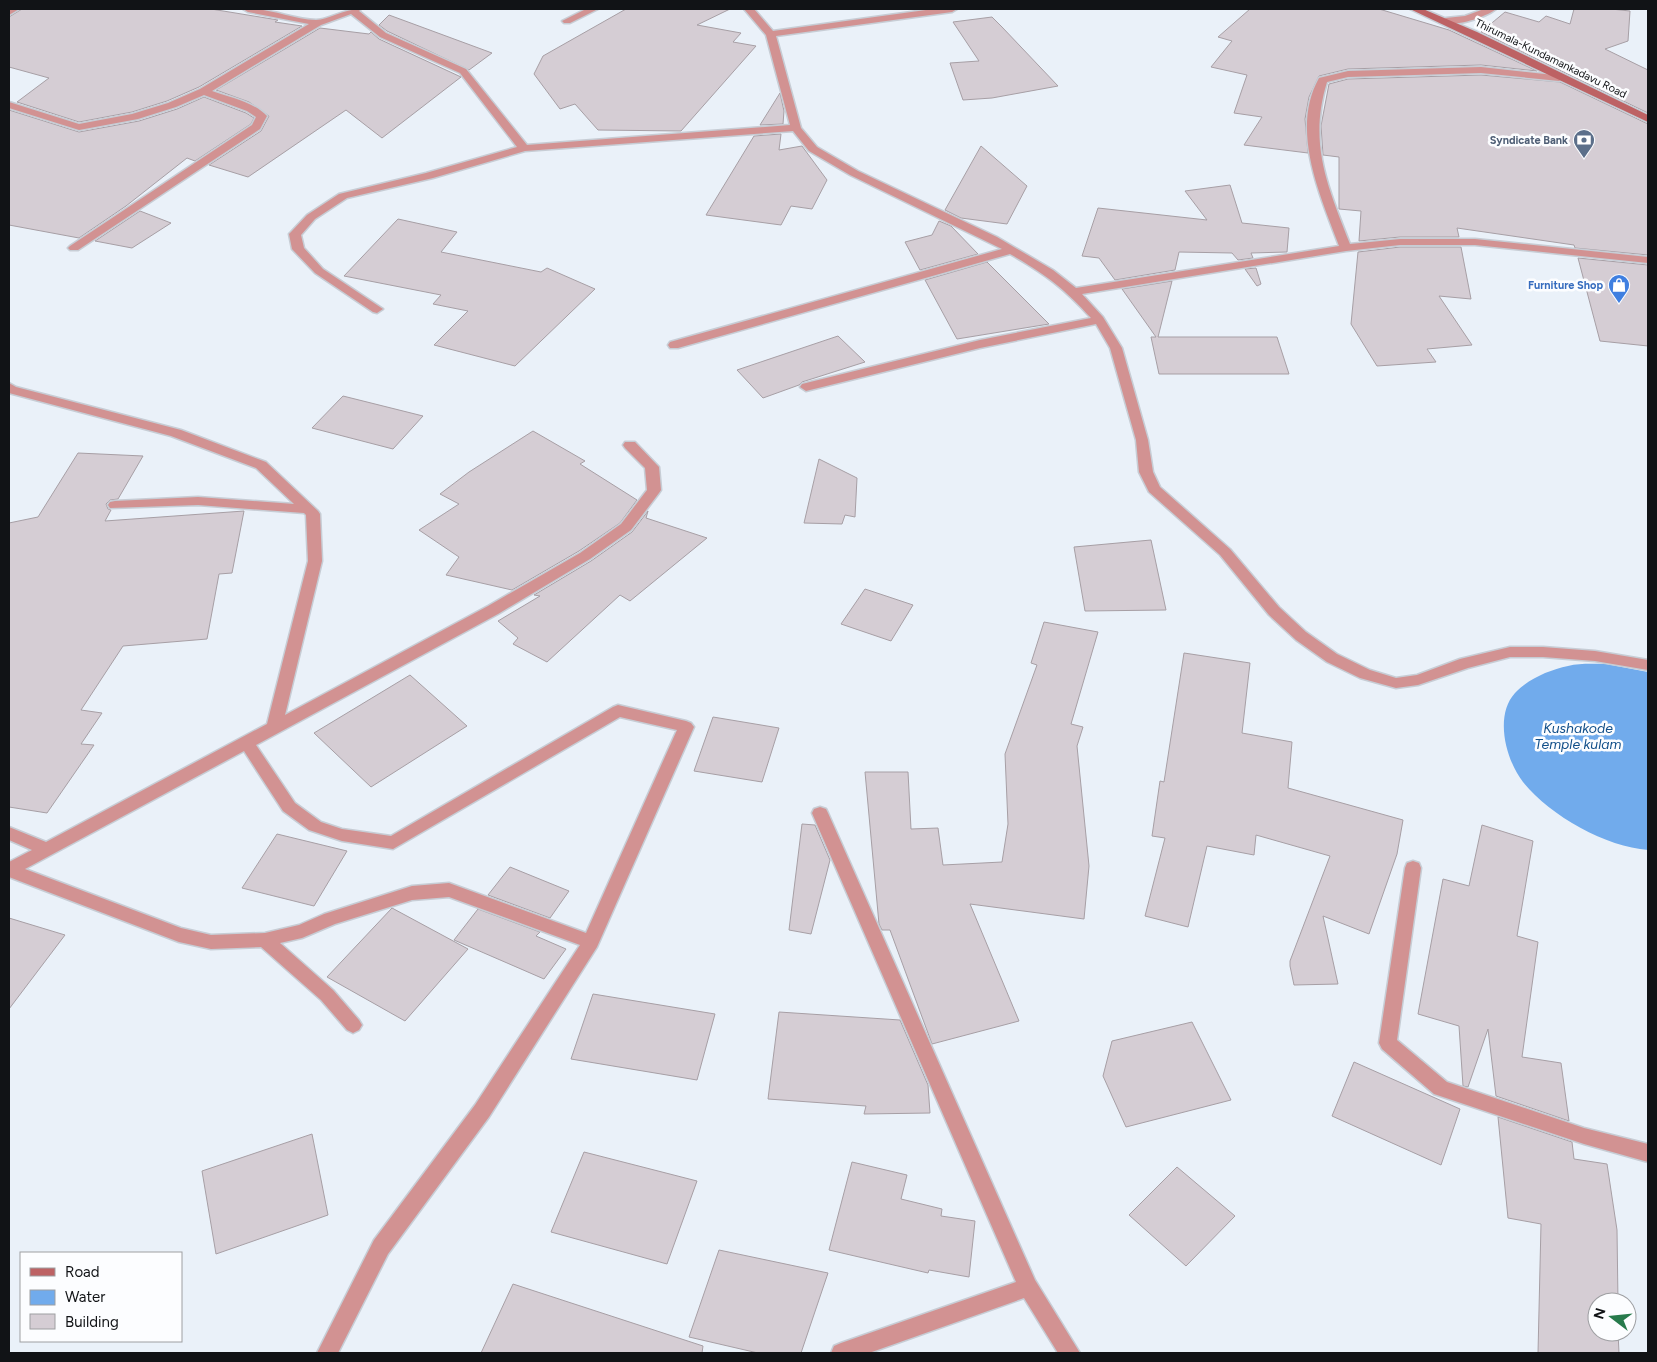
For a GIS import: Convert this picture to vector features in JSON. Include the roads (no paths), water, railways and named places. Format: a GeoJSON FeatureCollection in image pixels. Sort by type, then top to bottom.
{"type":"FeatureCollection","features":[{"type":"Feature","properties":{"kind":"main road","name":"Thirumala-Kundamankadavu Road"},"geometry":{"type":"LineString","coordinates":[[1415,9],[1446,21],[1560,78],[1648,119]]}},
{"type":"Feature","properties":{"kind":"street"},"geometry":{"type":"LineString","coordinates":[[9,12],[14,9]]}},
{"type":"Feature","properties":{"kind":"street"},"geometry":{"type":"LineString","coordinates":[[248,9],[318,23]]}},
{"type":"Feature","properties":{"kind":"street"},"geometry":{"type":"LineString","coordinates":[[567,21],[593,9]]}},
{"type":"Feature","properties":{"kind":"street"},"geometry":{"type":"LineString","coordinates":[[749,9],[771,34],[796,128],[813,149],[854,173],[993,239],[1049,272],[1074,292],[1098,320],[1116,348],[1142,440],[1146,472],[1154,489],[1225,552],[1274,611],[1301,636],[1332,658],[1366,674],[1396,683],[1418,680],[1510,652],[1543,652],[1595,656],[1648,665]]}},
{"type":"Feature","properties":{"kind":"street"},"geometry":{"type":"LineString","coordinates":[[771,34],[952,9]]}},
{"type":"Feature","properties":{"kind":"street"},"geometry":{"type":"LineString","coordinates":[[1446,21],[1467,19],[1491,9]]}},
{"type":"Feature","properties":{"kind":"street"},"geometry":{"type":"LineString","coordinates":[[9,105],[79,127],[134,117],[172,105],[204,91],[318,23],[354,10],[383,35],[463,71],[524,148]]}},
{"type":"Feature","properties":{"kind":"street"},"geometry":{"type":"LineString","coordinates":[[1346,248],[1316,170],[1312,129],[1316,97],[1323,80],[1348,74],[1481,70],[1560,78]]}},
{"type":"Feature","properties":{"kind":"street"},"geometry":{"type":"LineString","coordinates":[[74,248],[256,127],[262,116],[252,110],[204,91]]}},
{"type":"Feature","properties":{"kind":"street"},"geometry":{"type":"LineString","coordinates":[[377,309],[319,271],[298,249],[295,234],[311,217],[343,196],[429,176],[524,148],[796,128]]}},
{"type":"Feature","properties":{"kind":"street"},"geometry":{"type":"LineString","coordinates":[[1074,292],[1346,248],[1400,242],[1474,242],[1648,260]]}},
{"type":"Feature","properties":{"kind":"street"},"geometry":{"type":"LineString","coordinates":[[674,345],[1012,250]]}},
{"type":"Feature","properties":{"kind":"street"},"geometry":{"type":"LineString","coordinates":[[806,387],[980,344],[1098,320]]}},
{"type":"Feature","properties":{"kind":"street"},"geometry":{"type":"LineString","coordinates":[[9,387],[12,390],[176,433],[261,465],[313,514],[315,561],[274,729]]}},
{"type":"Feature","properties":{"kind":"street"},"geometry":{"type":"LineString","coordinates":[[9,870],[45,849],[247,744],[493,610],[585,556],[626,528],[654,490],[652,467],[630,445]]}},
{"type":"Feature","properties":{"kind":"street"},"geometry":{"type":"LineString","coordinates":[[115,505],[198,501],[307,509]]}},
{"type":"Feature","properties":{"kind":"street"},"geometry":{"type":"LineString","coordinates":[[247,744],[289,807],[315,826],[342,835],[393,843],[618,711],[686,727],[591,942],[482,1111],[381,1247],[327,1353]]}},
{"type":"Feature","properties":{"kind":"street"},"geometry":{"type":"LineString","coordinates":[[820,813],[1028,1287],[1070,1353]]}},
{"type":"Feature","properties":{"kind":"street"},"geometry":{"type":"LineString","coordinates":[[9,833],[45,849]]}},
{"type":"Feature","properties":{"kind":"street"},"geometry":{"type":"LineString","coordinates":[[1413,868],[1388,1043],[1441,1088],[1584,1136],[1648,1154]]}},
{"type":"Feature","properties":{"kind":"street"},"geometry":{"type":"LineString","coordinates":[[9,870],[179,935],[212,942],[265,940],[302,931],[330,919],[412,893],[449,890],[591,942]]}},
{"type":"Feature","properties":{"kind":"street"},"geometry":{"type":"LineString","coordinates":[[265,940],[327,995],[353,1025]]}},
{"type":"Feature","properties":{"kind":"street"},"geometry":{"type":"LineString","coordinates":[[841,1353],[1028,1287]]}},
{"type":"Feature","properties":{"kind":"water","name":"Kushakode Temple kulam"},"geometry":{"type":"Polygon","coordinates":[[[1577,664],[1606,664],[1648,672],[1648,850],[1614,843],[1563,817],[1534,794],[1523,782],[1507,750],[1504,725],[1505,714],[1509,703],[1520,688],[1539,676],[1561,668],[1577,664]]]}},
{"type":"Feature","properties":{"kind":"place","name":"Syndicate Bank"},"geometry":{"type":"Point","coordinates":[1584,159]}},
{"type":"Feature","properties":{"kind":"place","name":"Furniture Shop"},"geometry":{"type":"Point","coordinates":[1619,304]}}]}
